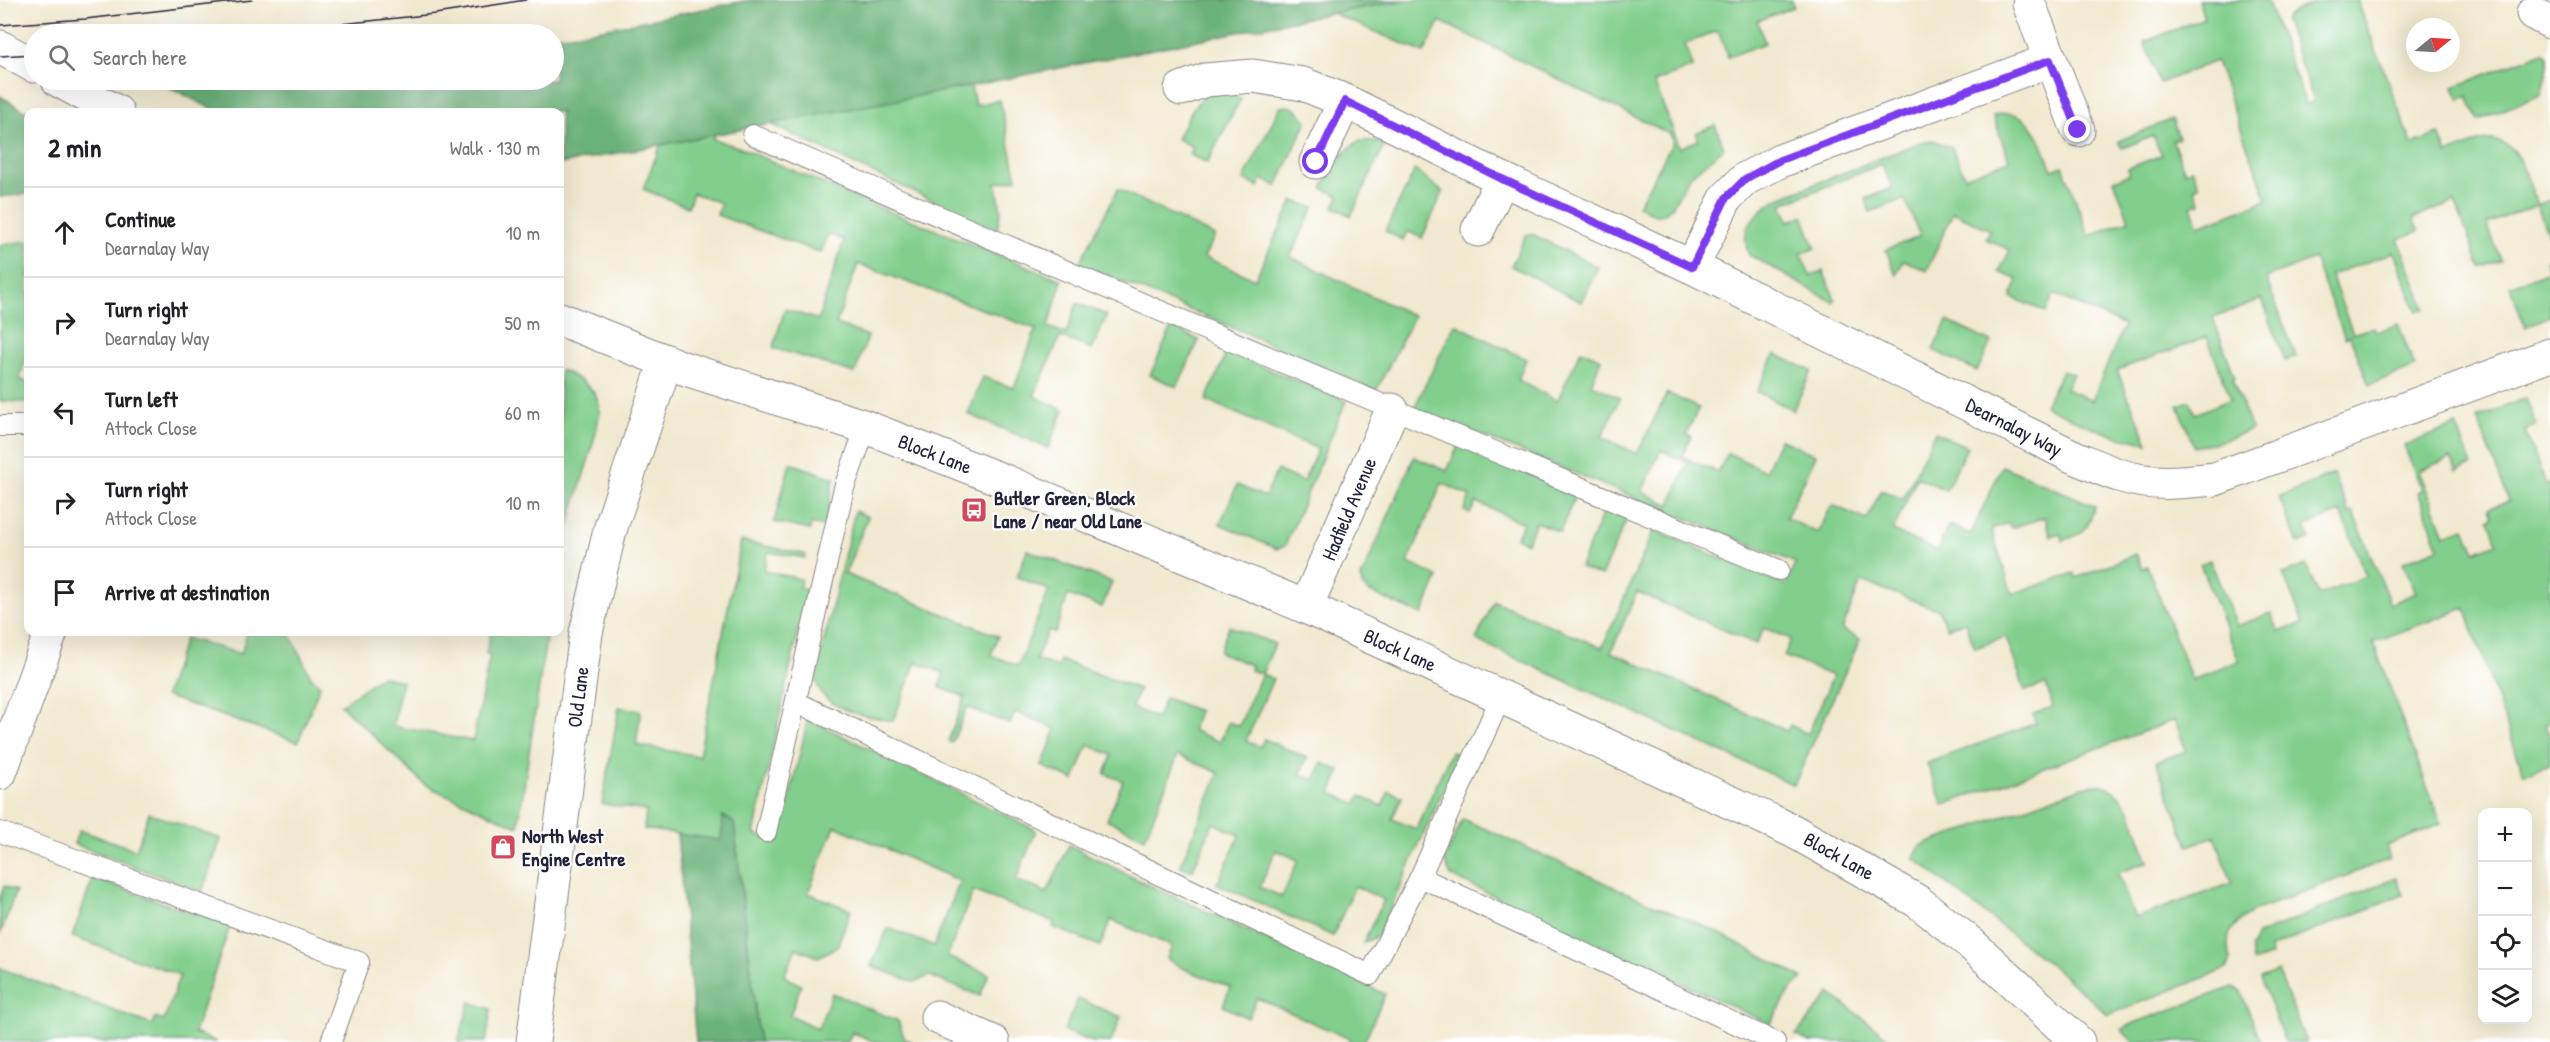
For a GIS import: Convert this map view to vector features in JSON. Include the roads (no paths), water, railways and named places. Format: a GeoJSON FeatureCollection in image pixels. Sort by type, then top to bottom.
{"type":"FeatureCollection","features":[{"type":"Feature","properties":{"kind":"street"},"geometry":{"type":"LineString","coordinates":[[2029,4],[2078,130]]}},
{"type":"Feature","properties":{"kind":"street"},"geometry":{"type":"LineString","coordinates":[[0,47],[24,60]]}},
{"type":"Feature","properties":{"kind":"street"},"geometry":{"type":"LineString","coordinates":[[1692,267],[1726,198],[1745,179],[1780,160],[2050,60]]}},
{"type":"Feature","properties":{"kind":"street","name":"Dearnalay Way"},"geometry":{"type":"LineString","coordinates":[[1181,89],[1205,80],[1254,76],[1303,84],[1345,101],[1502,179],[1692,267],[2070,455],[2123,477],[2184,483],[2215,479],[2550,355]]}},
{"type":"Feature","properties":{"kind":"street"},"geometry":{"type":"LineString","coordinates":[[76,90],[110,108]]}},
{"type":"Feature","properties":{"kind":"street"},"geometry":{"type":"LineString","coordinates":[[1316,162],[1345,101]]}},
{"type":"Feature","properties":{"kind":"street"},"geometry":{"type":"LineString","coordinates":[[1478,230],[1502,179]]}},
{"type":"Feature","properties":{"kind":"street","name":"Block Lane"},"geometry":{"type":"LineString","coordinates":[[564,321],[666,361],[866,427],[1002,480],[1306,607],[1793,831],[1857,865],[1917,901],[1969,942],[2078,1042]]}},
{"type":"Feature","properties":{"kind":"street","name":"Old Lane"},"geometry":{"type":"LineString","coordinates":[[533,1042],[586,633],[610,530],[666,361]]}},
{"type":"Feature","properties":{"kind":"street","name":"Hadfield Avenue"},"geometry":{"type":"LineString","coordinates":[[1306,607],[1392,410]]}},
{"type":"Feature","properties":{"kind":"street"},"geometry":{"type":"LineString","coordinates":[[0,773],[50,636]]}},
{"type":"Feature","properties":{"kind":"street"},"geometry":{"type":"LineString","coordinates":[[937,1017],[993,1042]]}},
{"type":"Feature","properties":{"kind":"lane"},"geometry":{"type":"LineString","coordinates":[[753,135],[1016,251],[1779,570]]}},
{"type":"Feature","properties":{"kind":"lane"},"geometry":{"type":"LineString","coordinates":[[0,426],[24,426]]}},
{"type":"Feature","properties":{"kind":"lane"},"geometry":{"type":"LineString","coordinates":[[766,832],[844,489],[866,427]]}},
{"type":"Feature","properties":{"kind":"lane"},"geometry":{"type":"LineString","coordinates":[[796,702],[1370,975],[1420,876],[1502,697]]}},
{"type":"Feature","properties":{"kind":"lane"},"geometry":{"type":"LineString","coordinates":[[0,832],[359,962],[331,1042]]}},
{"type":"Feature","properties":{"kind":"lane"},"geometry":{"type":"LineString","coordinates":[[1420,876],[1775,1042]]}},
{"type":"Feature","properties":{"kind":"tram line"},"geometry":{"type":"LineString","coordinates":[[0,25],[85,19],[252,0]]}},
{"type":"Feature","properties":{"kind":"tram line"},"geometry":{"type":"LineString","coordinates":[[340,24],[435,14],[526,0]]}},
{"type":"Feature","properties":{"kind":"tram line"},"geometry":{"type":"LineString","coordinates":[[0,56],[24,55]]}},
{"type":"Feature","properties":{"kind":"place","name":"Butler Green, Block Lane / near Old Lane"},"geometry":{"type":"Point","coordinates":[974,510]}},
{"type":"Feature","properties":{"kind":"place","name":"North West Engine Centre"},"geometry":{"type":"Point","coordinates":[503,847]}}]}
